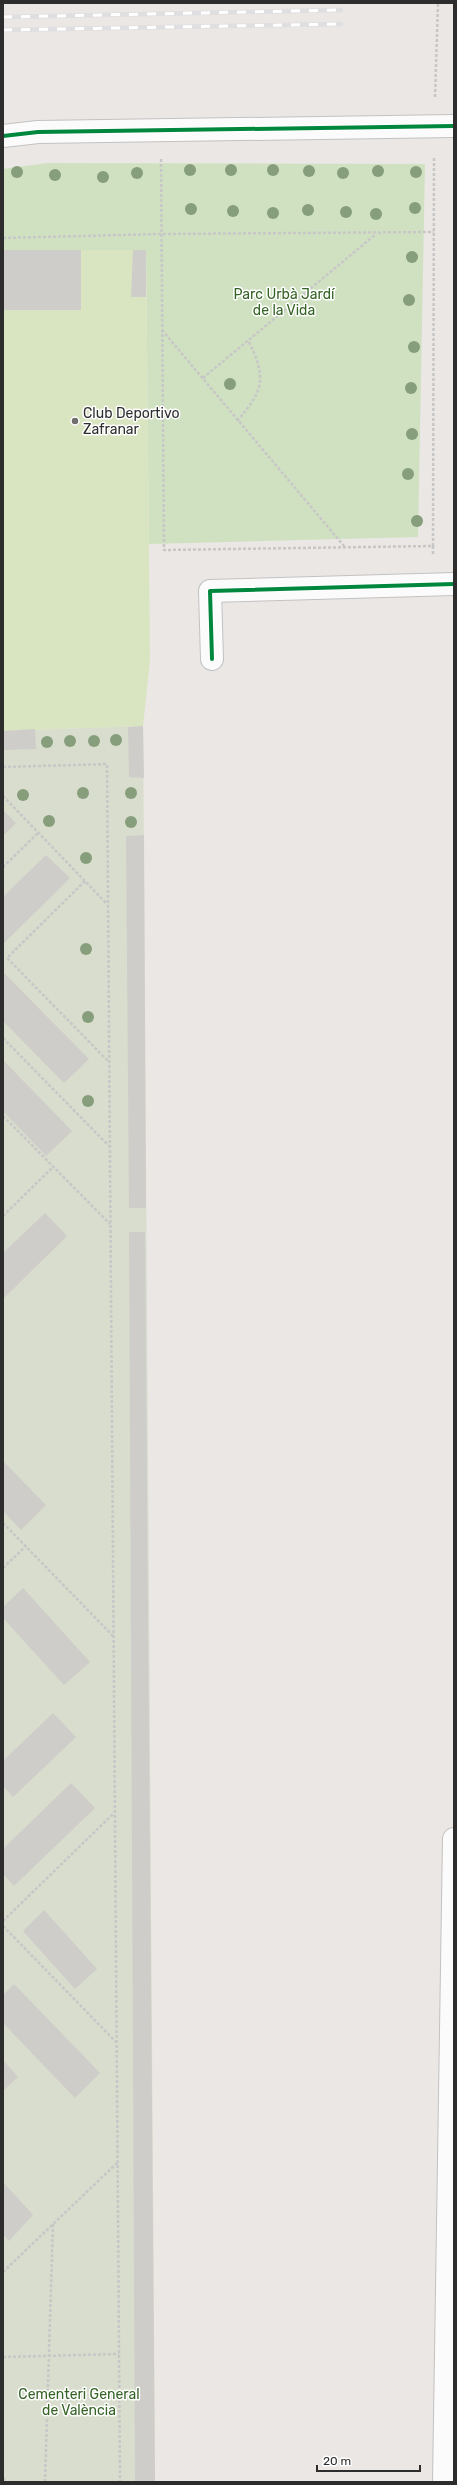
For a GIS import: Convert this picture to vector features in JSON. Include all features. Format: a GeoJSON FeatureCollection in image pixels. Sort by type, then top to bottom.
{"type":"FeatureCollection","features":[{"type":"Feature","properties":{"kind":"street"},"geometry":{"type":"LineString","coordinates":[[3,136],[38,132],[444,127]]}},
{"type":"Feature","properties":{"kind":"street"},"geometry":{"type":"LineString","coordinates":[[212,659],[210,591],[454,584]]}},
{"type":"Feature","properties":{"kind":"street"},"geometry":{"type":"LineString","coordinates":[[444,2482],[454,1839]]}},
{"type":"Feature","properties":{"kind":"path"},"geometry":{"type":"LineString","coordinates":[[433,584],[434,232],[444,127],[438,3]]}},
{"type":"Feature","properties":{"kind":"path"},"geometry":{"type":"LineString","coordinates":[[161,154],[160,234],[164,550],[344,546],[433,546]]}},
{"type":"Feature","properties":{"kind":"path"},"geometry":{"type":"LineString","coordinates":[[3,238],[160,234],[434,232]]}},
{"type":"Feature","properties":{"kind":"path"},"geometry":{"type":"LineString","coordinates":[[203,378],[377,233]]}},
{"type":"Feature","properties":{"kind":"path"},"geometry":{"type":"LineString","coordinates":[[162,329],[237,421],[344,546]]}},
{"type":"Feature","properties":{"kind":"path"},"geometry":{"type":"LineString","coordinates":[[237,421],[255,401],[261,383],[258,360],[248,340]]}},
{"type":"Feature","properties":{"kind":"path"},"geometry":{"type":"LineString","coordinates":[[3,768],[107,764],[120,2482]]}},
{"type":"Feature","properties":{"kind":"path"},"geometry":{"type":"LineString","coordinates":[[3,796],[108,904]]}},
{"type":"Feature","properties":{"kind":"path"},"geometry":{"type":"LineString","coordinates":[[3,867],[39,832]]}},
{"type":"Feature","properties":{"kind":"path"},"geometry":{"type":"LineString","coordinates":[[86,881],[7,958],[109,1063]]}},
{"type":"Feature","properties":{"kind":"path"},"geometry":{"type":"LineString","coordinates":[[3,1038],[109,1147]]}},
{"type":"Feature","properties":{"kind":"path"},"geometry":{"type":"LineString","coordinates":[[3,1116],[110,1224]]}},
{"type":"Feature","properties":{"kind":"path"},"geometry":{"type":"LineString","coordinates":[[3,1216],[53,1167]]}},
{"type":"Feature","properties":{"kind":"path"},"geometry":{"type":"LineString","coordinates":[[3,1523],[113,1636]]}},
{"type":"Feature","properties":{"kind":"path"},"geometry":{"type":"LineString","coordinates":[[3,1568],[26,1546]]}},
{"type":"Feature","properties":{"kind":"path"},"geometry":{"type":"LineString","coordinates":[[3,1921],[115,1811]]}},
{"type":"Feature","properties":{"kind":"path"},"geometry":{"type":"LineString","coordinates":[[3,1926],[116,2042]]}},
{"type":"Feature","properties":{"kind":"path"},"geometry":{"type":"LineString","coordinates":[[3,2272],[118,2163]]}},
{"type":"Feature","properties":{"kind":"path"},"geometry":{"type":"LineString","coordinates":[[45,2482],[53,2224]]}},
{"type":"Feature","properties":{"kind":"path"},"geometry":{"type":"LineString","coordinates":[[3,2357],[119,2354]]}},
{"type":"Feature","properties":{"kind":"path"},"geometry":{"type":"LineString","coordinates":[[3,2478],[6,2482]]}},
{"type":"Feature","properties":{"kind":"green space","name":"Parc Urbà Jardí de la Vida"},"geometry":{"type":"Polygon","coordinates":[[[48,163],[425,164],[418,537],[149,544],[146,250],[3,250],[3,169],[48,163]]]}},
{"type":"Feature","properties":{"kind":"green space","name":"Club Deportivo Zafranar"},"geometry":{"type":"Polygon","coordinates":[[[3,250],[146,250],[150,660],[143,726],[3,731],[3,250]]]}},
{"type":"Feature","properties":{"kind":"green space","name":"Cementeri General de València"},"geometry":{"type":"Polygon","coordinates":[[[143,726],[155,2482],[3,2482],[3,731],[143,726]]]}},
{"type":"Feature","properties":{"kind":"building"},"geometry":{"type":"Polygon","coordinates":[[[3,250],[81,250],[81,310],[3,310],[3,250]]]}},
{"type":"Feature","properties":{"kind":"building"},"geometry":{"type":"Polygon","coordinates":[[[133,250],[146,250],[146,297],[131,297],[133,250]]]}},
{"type":"Feature","properties":{"kind":"building"},"geometry":{"type":"Polygon","coordinates":[[[143,726],[144,778],[129,777],[128,727],[143,726]]]}},
{"type":"Feature","properties":{"kind":"building"},"geometry":{"type":"Polygon","coordinates":[[[35,729],[36,749],[3,750],[3,731],[35,729]]]}},
{"type":"Feature","properties":{"kind":"building"},"geometry":{"type":"Polygon","coordinates":[[[3,810],[16,823],[3,836],[3,810]]]}},
{"type":"Feature","properties":{"kind":"building"},"geometry":{"type":"Polygon","coordinates":[[[144,835],[146,1208],[129,1208],[126,836],[144,835]]]}},
{"type":"Feature","properties":{"kind":"building"},"geometry":{"type":"Polygon","coordinates":[[[46,855],[70,878],[3,944],[3,897],[46,855]]]}},
{"type":"Feature","properties":{"kind":"building"},"geometry":{"type":"Polygon","coordinates":[[[3,972],[89,1059],[64,1083],[3,1021],[3,972]]]}},
{"type":"Feature","properties":{"kind":"building"},"geometry":{"type":"Polygon","coordinates":[[[3,1060],[72,1131],[46,1156],[3,1111],[3,1060]]]}},
{"type":"Feature","properties":{"kind":"building"},"geometry":{"type":"Polygon","coordinates":[[[45,1213],[67,1236],[3,1299],[3,1253],[45,1213]]]}},
{"type":"Feature","properties":{"kind":"building"},"geometry":{"type":"Polygon","coordinates":[[[129,1232],[145,1232],[155,2482],[135,2482],[129,1232]]]}},
{"type":"Feature","properties":{"kind":"building"},"geometry":{"type":"Polygon","coordinates":[[[3,1461],[46,1505],[21,1530],[3,1511],[3,1461]]]}},
{"type":"Feature","properties":{"kind":"building"},"geometry":{"type":"Polygon","coordinates":[[[23,1588],[90,1662],[64,1685],[3,1618],[3,1607],[23,1588]]]}},
{"type":"Feature","properties":{"kind":"building"},"geometry":{"type":"Polygon","coordinates":[[[53,1713],[76,1737],[13,1797],[3,1786],[3,1761],[53,1713]]]}},
{"type":"Feature","properties":{"kind":"building"},"geometry":{"type":"Polygon","coordinates":[[[71,1783],[95,1808],[14,1886],[3,1874],[3,1849],[71,1783]]]}},
{"type":"Feature","properties":{"kind":"building"},"geometry":{"type":"Polygon","coordinates":[[[44,1910],[97,1969],[75,1989],[23,1931],[44,1910]]]}},
{"type":"Feature","properties":{"kind":"building"},"geometry":{"type":"Polygon","coordinates":[[[14,1984],[100,2073],[75,2098],[3,2023],[3,1995],[14,1984]]]}},
{"type":"Feature","properties":{"kind":"building"},"geometry":{"type":"Polygon","coordinates":[[[3,2060],[18,2077],[3,2091],[3,2060]]]}},
{"type":"Feature","properties":{"kind":"building"},"geometry":{"type":"Polygon","coordinates":[[[3,2182],[33,2215],[9,2241],[3,2234],[3,2182]]]}},
{"type":"Feature","properties":{"kind":"railway"},"geometry":{"type":"LineString","coordinates":[[3,17],[341,10]]}},
{"type":"Feature","properties":{"kind":"railway"},"geometry":{"type":"LineString","coordinates":[[3,30],[341,24]]}},
{"type":"Feature","properties":{"kind":"cycle path"},"geometry":{"type":"LineString","coordinates":[[3,136],[38,132],[454,126]]}},
{"type":"Feature","properties":{"kind":"cycle path"},"geometry":{"type":"LineString","coordinates":[[212,659],[210,591],[454,584]]}},
{"type":"Feature","properties":{"kind":"place","name":"Club Deportivo Zafranar"},"geometry":{"type":"Point","coordinates":[75,421]}}]}
